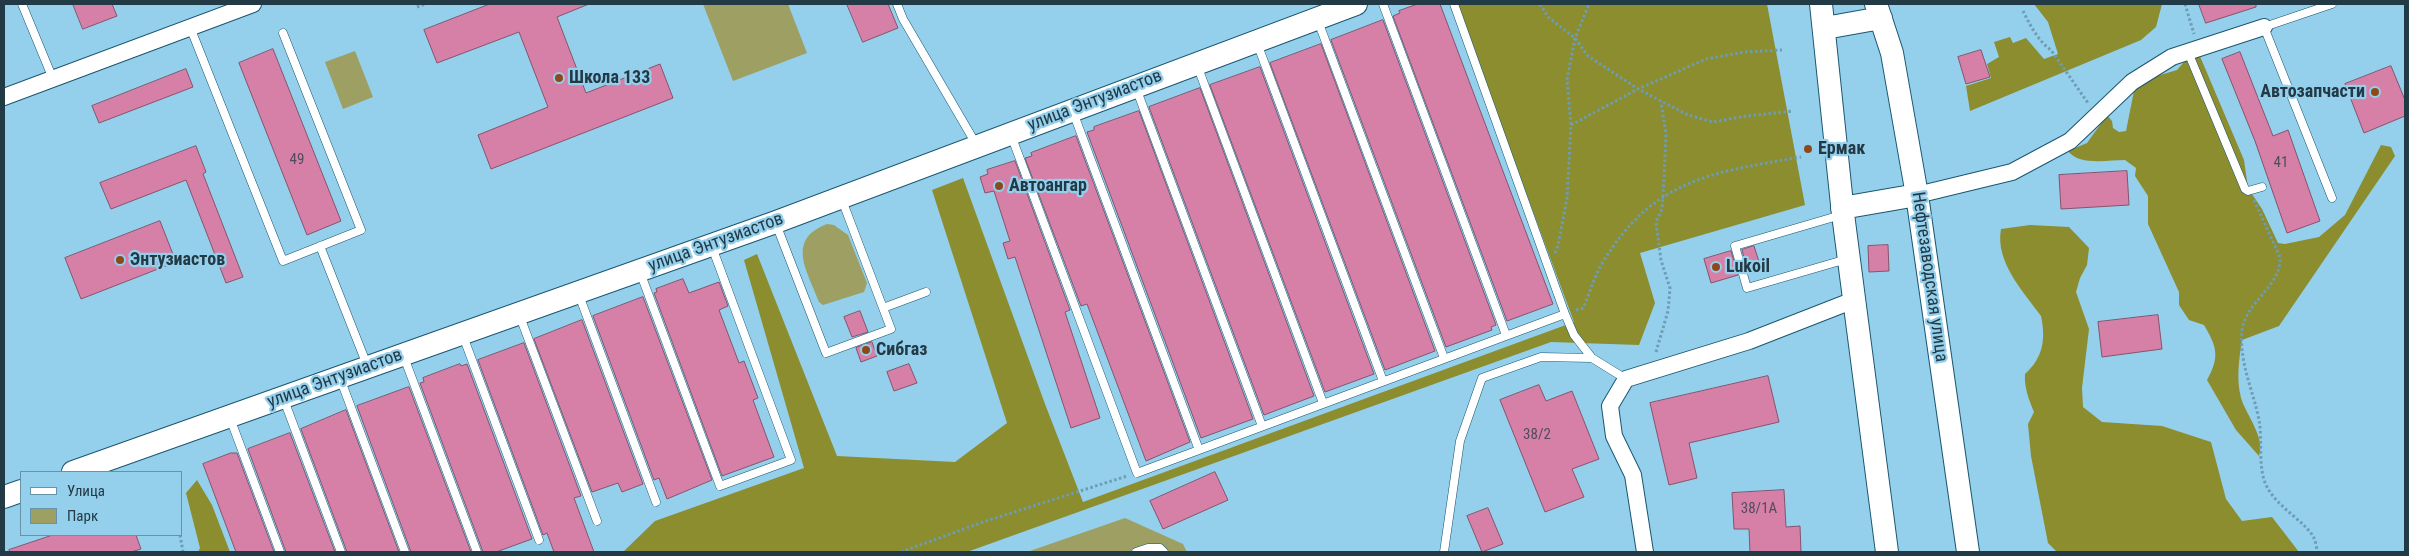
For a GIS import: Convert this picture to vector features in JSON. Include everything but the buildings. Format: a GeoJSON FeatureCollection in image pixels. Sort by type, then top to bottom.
{"type":"FeatureCollection","features":[{"type":"Feature","properties":{"kind":"main road","name":"улица Энтузиастов"},"geometry":{"type":"LineString","coordinates":[[76,471],[776,222],[1196,62],[1257,42],[1356,4]]}},
{"type":"Feature","properties":{"kind":"main road"},"geometry":{"type":"LineString","coordinates":[[1822,4],[1842,211],[1887,552]]}},
{"type":"Feature","properties":{"kind":"main road"},"geometry":{"type":"LineString","coordinates":[[1825,28],[1878,11]]}},
{"type":"Feature","properties":{"kind":"main road","name":"Нефтезаводская улица"},"geometry":{"type":"LineString","coordinates":[[1878,11],[1892,54],[1917,195],[1968,552]]}},
{"type":"Feature","properties":{"kind":"main road"},"geometry":{"type":"LineString","coordinates":[[1842,211],[1917,195]]}},
{"type":"Feature","properties":{"kind":"main road"},"geometry":{"type":"LineString","coordinates":[[4,497],[20,491]]}},
{"type":"Feature","properties":{"kind":"street"},"geometry":{"type":"LineString","coordinates":[[4,97],[253,4]]}},
{"type":"Feature","properties":{"kind":"street"},"geometry":{"type":"LineString","coordinates":[[1917,195],[2012,172],[2070,141],[2132,82],[2172,57],[2264,27]]}},
{"type":"Feature","properties":{"kind":"street"},"geometry":{"type":"LineString","coordinates":[[1645,552],[1633,475],[1614,436],[1610,406],[1626,379],[1749,341],[1854,300]]}},
{"type":"Feature","properties":{"kind":"lane"},"geometry":{"type":"LineString","coordinates":[[22,4],[53,79]]}},
{"type":"Feature","properties":{"kind":"lane"},"geometry":{"type":"LineString","coordinates":[[897,4],[903,20],[977,146]]}},
{"type":"Feature","properties":{"kind":"lane"},"geometry":{"type":"LineString","coordinates":[[1383,4],[1506,336]]}},
{"type":"Feature","properties":{"kind":"lane"},"geometry":{"type":"LineString","coordinates":[[1454,4],[1574,335],[1592,358],[1626,379]]}},
{"type":"Feature","properties":{"kind":"lane"},"geometry":{"type":"LineString","coordinates":[[2332,4],[2264,27],[2332,198]]}},
{"type":"Feature","properties":{"kind":"lane"},"geometry":{"type":"LineString","coordinates":[[1318,19],[1444,358]]}},
{"type":"Feature","properties":{"kind":"lane"},"geometry":{"type":"LineString","coordinates":[[190,27],[282,261],[361,230],[283,33]]}},
{"type":"Feature","properties":{"kind":"lane"},"geometry":{"type":"LineString","coordinates":[[1257,42],[1383,381]]}},
{"type":"Feature","properties":{"kind":"lane"},"geometry":{"type":"LineString","coordinates":[[2194,50],[2244,189],[2250,191],[2262,187]]}},
{"type":"Feature","properties":{"kind":"lane"},"geometry":{"type":"LineString","coordinates":[[1196,62],[1323,403]]}},
{"type":"Feature","properties":{"kind":"lane"},"geometry":{"type":"LineString","coordinates":[[1135,86],[1262,426]]}},
{"type":"Feature","properties":{"kind":"lane"},"geometry":{"type":"LineString","coordinates":[[1072,110],[1199,450]]}},
{"type":"Feature","properties":{"kind":"lane"},"geometry":{"type":"LineString","coordinates":[[1010,133],[1137,472],[1565,314]]}},
{"type":"Feature","properties":{"kind":"lane"},"geometry":{"type":"LineString","coordinates":[[776,222],[826,353],[891,328],[841,197]]}},
{"type":"Feature","properties":{"kind":"lane"},"geometry":{"type":"LineString","coordinates":[[1842,211],[1734,246],[1747,288],[1849,258]]}},
{"type":"Feature","properties":{"kind":"lane"},"geometry":{"type":"LineString","coordinates":[[640,270],[720,486],[791,460],[711,245]]}},
{"type":"Feature","properties":{"kind":"lane"},"geometry":{"type":"LineString","coordinates":[[320,246],[368,366]]}},
{"type":"Feature","properties":{"kind":"lane"},"geometry":{"type":"LineString","coordinates":[[578,292],[656,502]]}},
{"type":"Feature","properties":{"kind":"lane"},"geometry":{"type":"LineString","coordinates":[[883,308],[926,292]]}},
{"type":"Feature","properties":{"kind":"lane"},"geometry":{"type":"LineString","coordinates":[[519,313],[596,521]]}},
{"type":"Feature","properties":{"kind":"lane"},"geometry":{"type":"LineString","coordinates":[[462,333],[539,540]]}},
{"type":"Feature","properties":{"kind":"lane"},"geometry":{"type":"LineString","coordinates":[[403,354],[477,552]]}},
{"type":"Feature","properties":{"kind":"lane"},"geometry":{"type":"LineString","coordinates":[[1444,552],[1460,441],[1482,378],[1541,357],[1592,358]]}},
{"type":"Feature","properties":{"kind":"lane"},"geometry":{"type":"LineString","coordinates":[[340,377],[405,552]]}},
{"type":"Feature","properties":{"kind":"lane"},"geometry":{"type":"LineString","coordinates":[[283,397],[341,552]]}},
{"type":"Feature","properties":{"kind":"lane"},"geometry":{"type":"LineString","coordinates":[[229,416],[280,552]]}},
{"type":"Feature","properties":{"kind":"lane"},"geometry":{"type":"LineString","coordinates":[[1136,552],[1148,548],[1160,548],[1164,552]]}},
{"type":"Feature","properties":{"kind":"path"},"geometry":{"type":"LineString","coordinates":[[417,6],[424,4]]}},
{"type":"Feature","properties":{"kind":"path"},"geometry":{"type":"LineString","coordinates":[[1540,4],[1548,17],[1576,38],[1588,56],[1638,89],[1688,115],[1713,122],[1746,116],[1793,112]]}},
{"type":"Feature","properties":{"kind":"path"},"geometry":{"type":"LineString","coordinates":[[1548,267],[1558,246],[1565,207],[1571,124],[1567,80],[1576,38],[1589,4]]}},
{"type":"Feature","properties":{"kind":"path"},"geometry":{"type":"LineString","coordinates":[[2185,4],[2194,50]]}},
{"type":"Feature","properties":{"kind":"path"},"geometry":{"type":"LineString","coordinates":[[2023,11],[2030,26],[2056,56],[2097,115]]}},
{"type":"Feature","properties":{"kind":"path"},"geometry":{"type":"LineString","coordinates":[[1571,124],[1638,89],[1706,59],[1744,52],[1782,50]]}},
{"type":"Feature","properties":{"kind":"path"},"geometry":{"type":"LineString","coordinates":[[1660,368],[1656,352],[1668,311],[1670,288],[1661,260],[1656,222],[1662,209],[1666,134],[1661,101]]}},
{"type":"Feature","properties":{"kind":"path"},"geometry":{"type":"LineString","coordinates":[[1565,314],[1583,308],[1602,264],[1624,230],[1642,212],[1678,187],[1730,169],[1801,157]]}},
{"type":"Feature","properties":{"kind":"path"},"geometry":{"type":"LineString","coordinates":[[2250,191],[2280,257],[2280,266],[2272,283],[2257,299],[2246,317],[2242,330],[2244,370],[2259,418],[2261,461],[2266,486],[2276,502],[2313,536],[2318,552]]}},
{"type":"Feature","properties":{"kind":"path"},"geometry":{"type":"LineString","coordinates":[[901,552],[983,522],[1041,505],[1137,472]]}},
{"type":"Feature","properties":{"kind":"path"},"geometry":{"type":"LineString","coordinates":[[180,536],[183,552]]}},
{"type":"Feature","properties":{"kind":"green space"},"geometry":{"type":"Polygon","coordinates":[[[703,4],[788,4],[807,53],[733,81],[703,4]]]}},
{"type":"Feature","properties":{"kind":"green space"},"geometry":{"type":"Polygon","coordinates":[[[355,51],[373,97],[343,109],[325,62],[355,51]]]}},
{"type":"Feature","properties":{"kind":"green space"},"geometry":{"type":"Polygon","coordinates":[[[827,224],[834,225],[848,235],[867,283],[864,292],[823,305],[819,302],[806,268],[803,248],[806,239],[814,231],[827,224]]]}},
{"type":"Feature","properties":{"kind":"green space"},"geometry":{"type":"Polygon","coordinates":[[[1125,518],[1183,544],[1187,552],[1027,552],[1125,518]]]}},
{"type":"Feature","properties":{"kind":"shaded area"},"geometry":{"type":"Polygon","coordinates":[[[1456,4],[1767,4],[1805,205],[1640,253],[1655,303],[1639,345],[1551,342],[967,552],[623,552],[655,521],[804,468],[744,260],[757,254],[837,456],[955,462],[1007,423],[932,190],[963,178],[1045,404],[1083,502],[1574,322],[1456,4]]]}},
{"type":"Feature","properties":{"kind":"shaded area"},"geometry":{"type":"Polygon","coordinates":[[[2034,4],[2162,4],[2156,27],[2141,40],[1970,111],[1966,86],[1991,78],[1987,64],[1999,57],[1994,42],[2010,37],[2013,43],[2026,38],[2044,59],[2058,54],[2048,22],[2034,4]]]}},
{"type":"Feature","properties":{"kind":"shaded area"},"geometry":{"type":"Polygon","coordinates":[[[2191,54],[2199,54],[2244,160],[2248,188],[2262,209],[2278,243],[2285,244],[2319,237],[2345,215],[2381,145],[2391,147],[2395,156],[2279,326],[2242,340],[2238,369],[2239,391],[2243,405],[2258,434],[2260,442],[2259,456],[2236,430],[2207,380],[2215,358],[2212,340],[2204,325],[2189,320],[2179,305],[2179,292],[2148,224],[2148,196],[2135,176],[2136,168],[2125,160],[2079,159],[2068,151],[2087,143],[2107,115],[2112,121],[2113,128],[2119,132],[2126,131],[2134,91],[2157,76],[2177,70],[2191,54]]]}},
{"type":"Feature","properties":{"kind":"shaded area"},"geometry":{"type":"Polygon","coordinates":[[[2030,225],[2069,227],[2089,248],[2087,265],[2080,278],[2076,292],[2089,329],[2082,388],[2083,407],[2102,422],[2162,426],[2211,442],[2226,499],[2242,521],[2272,517],[2299,552],[2057,552],[2048,543],[2031,456],[2028,424],[2034,412],[2025,384],[2025,374],[2036,361],[2042,348],[2041,316],[2012,276],[2002,253],[2000,241],[2001,229],[2030,225]]]}},
{"type":"Feature","properties":{"kind":"shaded area"},"geometry":{"type":"Polygon","coordinates":[[[197,480],[212,505],[230,552],[198,552],[200,548],[186,493],[197,480]]]}},
{"type":"Feature","properties":{"kind":"place","name":"Школа 133"},"geometry":{"type":"Point","coordinates":[559,78]}},
{"type":"Feature","properties":{"kind":"place","name":"Автозапчасти"},"geometry":{"type":"Point","coordinates":[2375,92]}},
{"type":"Feature","properties":{"kind":"place","name":"Ермак"},"geometry":{"type":"Point","coordinates":[1808,149]}},
{"type":"Feature","properties":{"kind":"place","name":"Автоангар"},"geometry":{"type":"Point","coordinates":[999,186]}},
{"type":"Feature","properties":{"kind":"place","name":"Энтузиастов"},"geometry":{"type":"Point","coordinates":[120,260]}},
{"type":"Feature","properties":{"kind":"place","name":"Lukoil"},"geometry":{"type":"Point","coordinates":[1716,267]}},
{"type":"Feature","properties":{"kind":"place","name":"Сибгаз"},"geometry":{"type":"Point","coordinates":[866,350]}}]}
